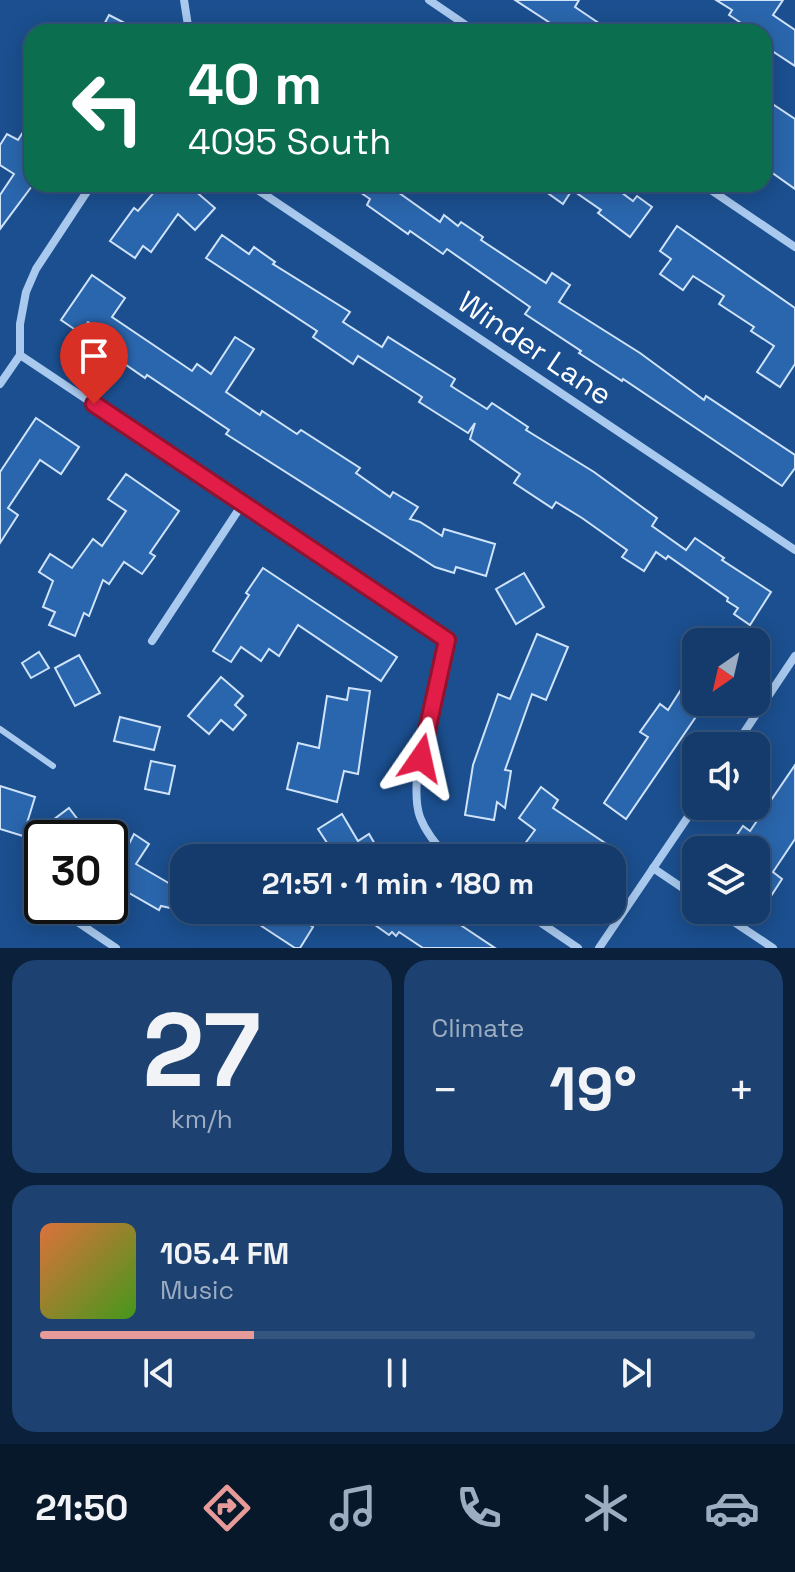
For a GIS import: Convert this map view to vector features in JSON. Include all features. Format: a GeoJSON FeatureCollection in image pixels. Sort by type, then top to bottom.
{"type":"FeatureCollection","features":[{"type":"Feature","properties":{"kind":"street"},"geometry":{"type":"LineString","coordinates":[[184,0],[188,24]]}},
{"type":"Feature","properties":{"kind":"street"},"geometry":{"type":"LineString","coordinates":[[429,0],[464,24]]}},
{"type":"Feature","properties":{"kind":"street"},"geometry":{"type":"LineString","coordinates":[[0,384],[20,355],[20,324],[26,292],[36,269],[87,192]]}},
{"type":"Feature","properties":{"kind":"street","name":"Winder Lane"},"geometry":{"type":"LineString","coordinates":[[261,192],[795,550]]}},
{"type":"Feature","properties":{"kind":"street"},"geometry":{"type":"LineString","coordinates":[[714,192],[795,247]]}},
{"type":"Feature","properties":{"kind":"street"},"geometry":{"type":"LineString","coordinates":[[20,355],[447,640],[417,780],[419,815],[436,844]]}},
{"type":"Feature","properties":{"kind":"street"},"geometry":{"type":"LineString","coordinates":[[152,641],[243,503]]}},
{"type":"Feature","properties":{"kind":"street"},"geometry":{"type":"LineString","coordinates":[[744,732],[795,656]]}},
{"type":"Feature","properties":{"kind":"street"},"geometry":{"type":"LineString","coordinates":[[599,948],[686,820]]}},
{"type":"Feature","properties":{"kind":"street"},"geometry":{"type":"LineString","coordinates":[[653,868],[682,888]]}},
{"type":"Feature","properties":{"kind":"street"},"geometry":{"type":"LineString","coordinates":[[80,924],[116,948]]}},
{"type":"Feature","properties":{"kind":"street"},"geometry":{"type":"LineString","coordinates":[[543,924],[578,948]]}},
{"type":"Feature","properties":{"kind":"street"},"geometry":{"type":"LineString","coordinates":[[737,924],[773,948]]}},
{"type":"Feature","properties":{"kind":"lane"},"geometry":{"type":"LineString","coordinates":[[0,729],[53,766]]}},
{"type":"Feature","properties":{"kind":"building"},"geometry":{"type":"Polygon","coordinates":[[[515,0],[579,0],[575,7],[600,24],[552,24],[515,0]]]}},
{"type":"Feature","properties":{"kind":"building"},"geometry":{"type":"Polygon","coordinates":[[[716,0],[783,0],[773,15],[795,30],[795,66],[772,51],[772,24],[743,24],[729,15],[732,10],[716,0]]]}},
{"type":"Feature","properties":{"kind":"building"},"geometry":{"type":"Polygon","coordinates":[[[109,15],[126,24],[104,24],[109,15]]]}},
{"type":"Feature","properties":{"kind":"building"},"geometry":{"type":"Polygon","coordinates":[[[772,104],[795,119],[795,189],[772,173],[772,104]]]}},
{"type":"Feature","properties":{"kind":"building"},"geometry":{"type":"Polygon","coordinates":[[[24,131],[24,192],[28,192],[0,229],[0,195],[14,174],[0,165],[0,145],[7,134],[18,140],[24,131]]]}},
{"type":"Feature","properties":{"kind":"building"},"geometry":{"type":"Polygon","coordinates":[[[154,192],[196,192],[215,208],[195,230],[178,214],[151,252],[143,246],[135,258],[110,241],[134,208],[138,211],[154,192]]]}},
{"type":"Feature","properties":{"kind":"building"},"geometry":{"type":"Polygon","coordinates":[[[360,192],[398,192],[440,222],[444,215],[458,226],[461,222],[483,237],[481,240],[546,283],[552,273],[570,285],[559,302],[640,353],[704,400],[706,396],[795,455],[795,468],[782,486],[579,353],[581,351],[525,314],[530,307],[447,249],[443,254],[410,231],[408,234],[367,205],[370,199],[360,192]]]}},
{"type":"Feature","properties":{"kind":"building"},"geometry":{"type":"Polygon","coordinates":[[[546,192],[571,192],[563,204],[546,192]]]}},
{"type":"Feature","properties":{"kind":"building"},"geometry":{"type":"Polygon","coordinates":[[[575,192],[621,192],[633,201],[637,196],[652,207],[630,237],[598,213],[601,210],[575,192]]]}},
{"type":"Feature","properties":{"kind":"building"},"geometry":{"type":"Polygon","coordinates":[[[677,226],[795,308],[795,364],[780,387],[757,372],[774,346],[751,331],[754,327],[719,304],[724,296],[693,276],[683,290],[660,274],[671,259],[660,251],[677,226]]]}},
{"type":"Feature","properties":{"kind":"building"},"geometry":{"type":"Polygon","coordinates":[[[222,235],[249,254],[254,247],[275,262],[273,264],[350,312],[343,322],[382,347],[388,337],[455,379],[451,386],[487,409],[492,403],[528,427],[526,430],[594,472],[657,518],[652,526],[686,550],[695,538],[771,592],[750,625],[734,614],[738,608],[727,601],[728,598],[668,556],[666,559],[656,552],[644,571],[622,557],[627,550],[582,518],[556,502],[552,508],[514,483],[520,474],[470,439],[475,423],[468,433],[419,402],[422,397],[358,356],[353,364],[313,337],[317,331],[206,258],[222,235]]]}},
{"type":"Feature","properties":{"kind":"building"},"geometry":{"type":"Polygon","coordinates":[[[92,275],[125,298],[112,317],[192,371],[197,364],[211,374],[235,337],[254,349],[226,392],[260,415],[262,411],[297,434],[301,430],[360,468],[356,473],[390,497],[393,492],[418,507],[410,519],[442,536],[444,529],[495,544],[486,576],[456,567],[454,573],[435,567],[226,434],[229,430],[109,353],[117,341],[88,322],[80,333],[61,320],[92,275]]]}},
{"type":"Feature","properties":{"kind":"building"},"geometry":{"type":"Polygon","coordinates":[[[36,418],[79,447],[61,474],[40,460],[8,508],[18,515],[0,543],[0,472],[36,418]]]}},
{"type":"Feature","properties":{"kind":"building"},"geometry":{"type":"Polygon","coordinates":[[[126,474],[179,511],[150,553],[155,556],[142,574],[124,562],[109,584],[103,580],[89,616],[84,613],[75,636],[49,625],[55,612],[43,607],[53,581],[39,572],[50,554],[72,568],[93,539],[102,546],[126,511],[108,499],[126,474]]]}},
{"type":"Feature","properties":{"kind":"building"},"geometry":{"type":"Polygon","coordinates":[[[263,568],[397,657],[381,681],[298,625],[279,656],[269,649],[261,661],[241,647],[231,662],[213,651],[263,568]]]}},
{"type":"Feature","properties":{"kind":"building"},"geometry":{"type":"Polygon","coordinates":[[[524,573],[544,607],[516,624],[496,589],[524,573]]]}},
{"type":"Feature","properties":{"kind":"building"},"geometry":{"type":"Polygon","coordinates":[[[537,634],[568,647],[546,700],[532,694],[505,770],[511,771],[505,808],[497,802],[494,820],[465,815],[473,765],[498,694],[510,699],[537,634]]]}},
{"type":"Feature","properties":{"kind":"building"},"geometry":{"type":"Polygon","coordinates":[[[39,652],[49,668],[31,678],[22,663],[39,652]]]}},
{"type":"Feature","properties":{"kind":"building"},"geometry":{"type":"Polygon","coordinates":[[[79,655],[100,693],[75,706],[55,668],[79,655]]]}},
{"type":"Feature","properties":{"kind":"building"},"geometry":{"type":"Polygon","coordinates":[[[221,677],[243,696],[235,705],[246,715],[233,730],[221,720],[209,734],[188,716],[221,677]]]}},
{"type":"Feature","properties":{"kind":"building"},"geometry":{"type":"Polygon","coordinates":[[[349,688],[370,691],[358,774],[344,771],[337,802],[287,789],[298,743],[319,748],[327,696],[347,700],[349,688]]]}},
{"type":"Feature","properties":{"kind":"building"},"geometry":{"type":"Polygon","coordinates":[[[682,688],[682,716],[696,716],[685,732],[682,732],[682,737],[626,819],[604,803],[648,737],[640,732],[660,704],[668,710],[682,688]]]}},
{"type":"Feature","properties":{"kind":"building"},"geometry":{"type":"Polygon","coordinates":[[[120,717],[160,727],[154,750],[114,741],[120,717]]]}},
{"type":"Feature","properties":{"kind":"building"},"geometry":{"type":"Polygon","coordinates":[[[151,761],[175,766],[169,794],[145,789],[151,761]]]}},
{"type":"Feature","properties":{"kind":"building"},"geometry":{"type":"Polygon","coordinates":[[[795,765],[795,839],[773,872],[782,879],[771,896],[770,836],[736,836],[743,826],[750,831],[758,820],[770,820],[770,802],[795,765]]]}},
{"type":"Feature","properties":{"kind":"building"},"geometry":{"type":"Polygon","coordinates":[[[0,786],[35,797],[28,820],[24,820],[23,836],[0,829],[0,786]]]}},
{"type":"Feature","properties":{"kind":"building"},"geometry":{"type":"Polygon","coordinates":[[[541,787],[558,800],[553,808],[607,844],[525,844],[535,830],[519,818],[541,787]]]}},
{"type":"Feature","properties":{"kind":"building"},"geometry":{"type":"Polygon","coordinates":[[[69,808],[78,820],[53,820],[69,808]]]}},
{"type":"Feature","properties":{"kind":"building"},"geometry":{"type":"Polygon","coordinates":[[[342,814],[358,841],[369,834],[375,844],[328,844],[318,829],[342,814]]]}},
{"type":"Feature","properties":{"kind":"building"},"geometry":{"type":"Polygon","coordinates":[[[134,834],[149,844],[136,864],[170,884],[170,908],[161,906],[159,910],[128,892],[128,846],[134,834]]]}},
{"type":"Feature","properties":{"kind":"building"},"geometry":{"type":"Polygon","coordinates":[[[258,924],[308,924],[313,927],[300,948],[295,948],[258,924]]]}},
{"type":"Feature","properties":{"kind":"building"},"geometry":{"type":"Polygon","coordinates":[[[374,924],[459,924],[495,948],[423,948],[399,932],[396,936],[392,932],[389,935],[374,924]]]}},
{"type":"Feature","properties":{"kind":"route"},"geometry":{"type":"LineString","coordinates":[[94,404],[447,640],[421,758]]}}]}
